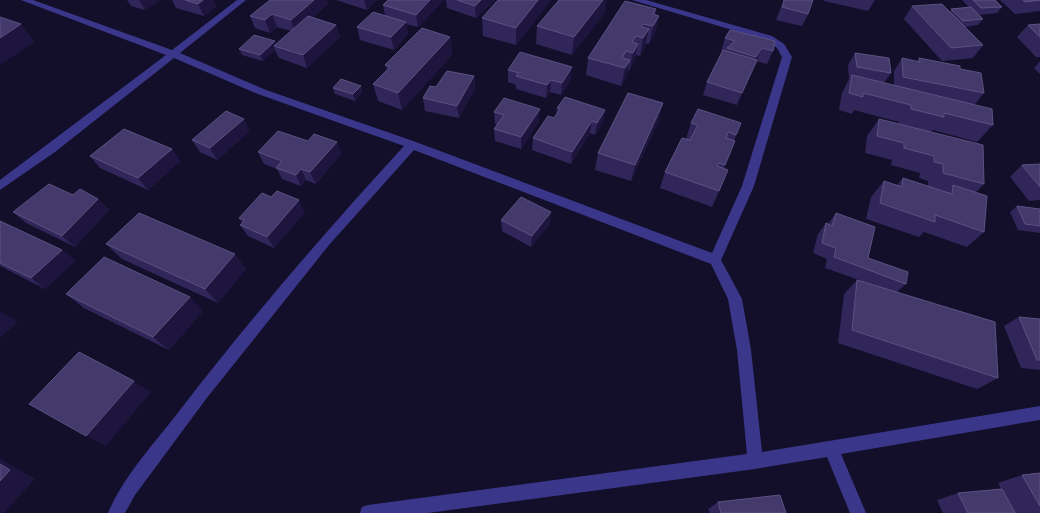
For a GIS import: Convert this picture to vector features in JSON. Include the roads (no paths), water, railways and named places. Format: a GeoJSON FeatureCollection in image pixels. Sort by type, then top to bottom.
{"type":"FeatureCollection","features":[{"type":"Feature","properties":{"kind":"street"},"geometry":{"type":"LineString","coordinates":[[25,0],[173,54],[262,92],[412,145],[715,260],[735,299],[744,350],[755,461]]}},
{"type":"Feature","properties":{"kind":"street"},"geometry":{"type":"LineString","coordinates":[[0,186],[51,149],[242,0]]}},
{"type":"Feature","properties":{"kind":"street"},"geometry":{"type":"LineString","coordinates":[[636,0],[769,38],[781,46],[787,57],[748,186],[715,260]]}},
{"type":"Feature","properties":{"kind":"street"},"geometry":{"type":"LineString","coordinates":[[116,513],[129,489],[201,394],[325,241],[412,145]]}},
{"type":"Feature","properties":{"kind":"street"},"geometry":{"type":"LineString","coordinates":[[368,513],[755,461],[1040,413]]}},
{"type":"Feature","properties":{"kind":"street"},"geometry":{"type":"LineString","coordinates":[[831,448],[858,513]]}}]}
